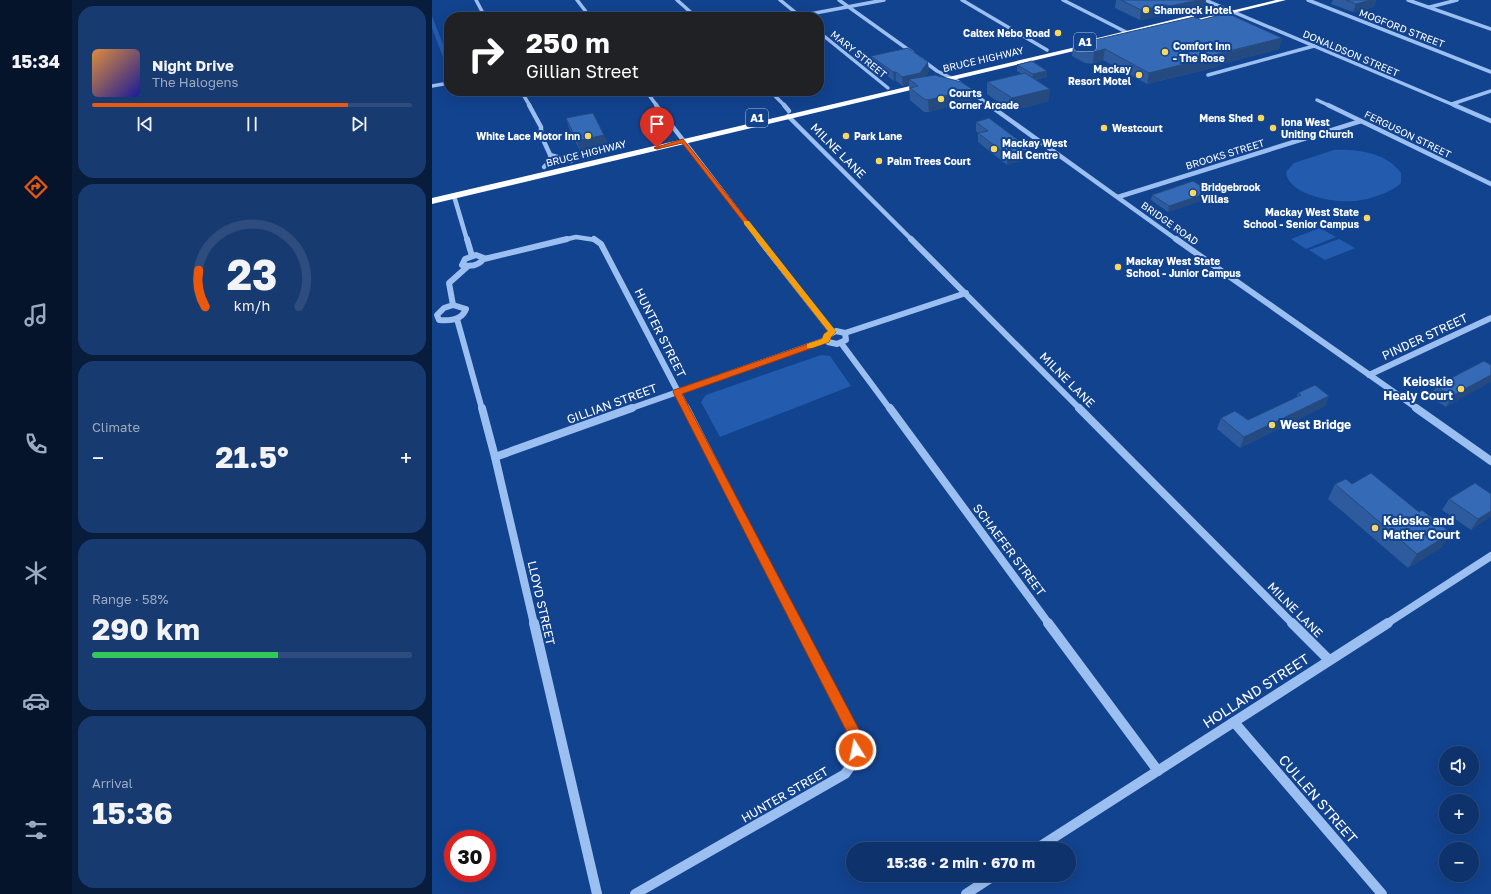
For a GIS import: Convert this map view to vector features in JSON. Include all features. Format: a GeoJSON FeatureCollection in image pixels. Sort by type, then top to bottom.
{"type":"FeatureCollection","features":[{"type":"Feature","properties":{"kind":"highway","name":"BRUCE HIGHWAY"},"geometry":{"type":"LineString","coordinates":[[432,201],[888,88],[948,76],[1229,10],[1263,0]]}},
{"type":"Feature","properties":{"kind":"highway","name":"BRUCE HIGHWAY"},"geometry":{"type":"LineString","coordinates":[[788,113],[924,84],[948,76],[1047,50],[1229,10],[1283,0]]}},
{"type":"Feature","properties":{"kind":"highway"},"geometry":{"type":"LineString","coordinates":[[924,84],[950,86],[972,94]]}},
{"type":"Feature","properties":{"kind":"highway","name":"BRUCE HIGHWAY"},"geometry":{"type":"LineString","coordinates":[[432,193],[570,161],[682,138]]}},
{"type":"Feature","properties":{"kind":"street"},"geometry":{"type":"LineString","coordinates":[[476,0],[482,12]]}},
{"type":"Feature","properties":{"kind":"street"},"geometry":{"type":"LineString","coordinates":[[576,0],[586,12]]}},
{"type":"Feature","properties":{"kind":"street"},"geometry":{"type":"LineString","coordinates":[[677,0],[690,12]]}},
{"type":"Feature","properties":{"kind":"street"},"geometry":{"type":"LineString","coordinates":[[780,0],[795,12]]}},
{"type":"Feature","properties":{"kind":"street","name":"BRIDGE ROAD"},"geometry":{"type":"LineString","coordinates":[[839,0],[1491,461]]}},
{"type":"Feature","properties":{"kind":"street"},"geometry":{"type":"LineString","coordinates":[[821,12],[884,0]]}},
{"type":"Feature","properties":{"kind":"street"},"geometry":{"type":"LineString","coordinates":[[962,0],[1047,50]]}},
{"type":"Feature","properties":{"kind":"street"},"geometry":{"type":"LineString","coordinates":[[1063,0],[1126,32]]}},
{"type":"Feature","properties":{"kind":"street","name":"DONALDSON STREET"},"geometry":{"type":"LineString","coordinates":[[1205,0],[1491,121]]}},
{"type":"Feature","properties":{"kind":"street","name":"MOGFORD STREET"},"geometry":{"type":"LineString","coordinates":[[1308,0],[1491,72]]}},
{"type":"Feature","properties":{"kind":"street"},"geometry":{"type":"LineString","coordinates":[[1408,0],[1491,29]]}},
{"type":"Feature","properties":{"kind":"street"},"geometry":{"type":"LineString","coordinates":[[1430,7],[1457,0]]}},
{"type":"Feature","properties":{"kind":"street","name":"MARY STREET"},"geometry":{"type":"LineString","coordinates":[[824,36],[888,88]]}},
{"type":"Feature","properties":{"kind":"street"},"geometry":{"type":"LineString","coordinates":[[1208,75],[1314,46]]}},
{"type":"Feature","properties":{"kind":"street"},"geometry":{"type":"LineString","coordinates":[[432,86],[444,84]]}},
{"type":"Feature","properties":{"kind":"street"},"geometry":{"type":"LineString","coordinates":[[1452,104],[1491,91]]}},
{"type":"Feature","properties":{"kind":"street"},"geometry":{"type":"LineString","coordinates":[[524,96],[540,127],[540,135],[552,161],[544,167]]}},
{"type":"Feature","properties":{"kind":"street"},"geometry":{"type":"LineString","coordinates":[[650,96],[668,122],[832,332]]}},
{"type":"Feature","properties":{"kind":"street","name":"MILNE LANE"},"geometry":{"type":"LineString","coordinates":[[774,96],[788,113],[1329,660]]}},
{"type":"Feature","properties":{"kind":"street","name":"FERGUSON STREET"},"geometry":{"type":"LineString","coordinates":[[1317,100],[1491,184]]}},
{"type":"Feature","properties":{"kind":"street","name":"BROOKS STREET"},"geometry":{"type":"LineString","coordinates":[[1118,197],[1361,121]]}},
{"type":"Feature","properties":{"kind":"street"},"geometry":{"type":"LineString","coordinates":[[550,155],[570,161]]}},
{"type":"Feature","properties":{"kind":"street"},"geometry":{"type":"LineString","coordinates":[[454,196],[472,256]]}},
{"type":"Feature","properties":{"kind":"street","name":"HUNTER STREET"},"geometry":{"type":"LineString","coordinates":[[467,267],[478,265],[484,259],[576,237],[594,238],[601,244],[857,739],[855,760],[845,774],[635,894]]}},
{"type":"Feature","properties":{"kind":"street"},"geometry":{"type":"LineString","coordinates":[[453,305],[449,283],[456,275],[467,267],[462,265],[463,261],[472,256],[482,256],[484,259]]}},
{"type":"Feature","properties":{"kind":"street"},"geometry":{"type":"LineString","coordinates":[[845,333],[846,340],[841,343],[833,344],[826,340],[827,336],[832,332],[839,331],[845,333],[966,293]]}},
{"type":"Feature","properties":{"kind":"street"},"geometry":{"type":"LineString","coordinates":[[453,305],[462,306],[466,309],[464,314],[457,319],[444,321],[439,320],[434,316],[444,308],[453,305]]}},
{"type":"Feature","properties":{"kind":"street","name":"PINDER STREET"},"geometry":{"type":"LineString","coordinates":[[1369,375],[1491,318]]}},
{"type":"Feature","properties":{"kind":"street","name":"LLOYD STREET"},"geometry":{"type":"LineString","coordinates":[[457,319],[495,457],[597,894]]}},
{"type":"Feature","properties":{"kind":"street","name":"GILLIAN STREET"},"geometry":{"type":"LineString","coordinates":[[495,457],[826,340]]}},
{"type":"Feature","properties":{"kind":"street","name":"SCHAEFER STREET"},"geometry":{"type":"LineString","coordinates":[[841,343],[1158,771]]}},
{"type":"Feature","properties":{"kind":"street","name":"HOLLAND STREET"},"geometry":{"type":"LineString","coordinates":[[1047,842],[1491,556]]}},
{"type":"Feature","properties":{"kind":"street","name":"CULLEN STREET"},"geometry":{"type":"LineString","coordinates":[[1234,722],[1382,894]]}},
{"type":"Feature","properties":{"kind":"street"},"geometry":{"type":"LineString","coordinates":[[966,894],[984,882]]}},
{"type":"Feature","properties":{"kind":"shaded area"},"geometry":{"type":"Polygon","coordinates":[[[432,16],[444,47],[444,60],[432,28],[432,16]]]}},
{"type":"Feature","properties":{"kind":"shaded area"},"geometry":{"type":"Polygon","coordinates":[[[1334,150],[1352,150],[1380,157],[1395,166],[1401,173],[1401,183],[1392,190],[1371,198],[1358,201],[1335,201],[1303,192],[1295,187],[1289,180],[1286,172],[1294,163],[1334,150]]]}},
{"type":"Feature","properties":{"kind":"shaded area"},"geometry":{"type":"Polygon","coordinates":[[[1320,228],[1336,237],[1306,249],[1291,239],[1320,228]]]}},
{"type":"Feature","properties":{"kind":"shaded area"},"geometry":{"type":"Polygon","coordinates":[[[1339,239],[1355,248],[1325,260],[1309,250],[1339,239]]]}},
{"type":"Feature","properties":{"kind":"shaded area"},"geometry":{"type":"Polygon","coordinates":[[[821,355],[830,356],[851,386],[720,437],[701,402],[706,395],[821,355]]]}},
{"type":"Feature","properties":{"kind":"building"},"geometry":{"type":"Polygon","coordinates":[[[1121,0],[1199,0],[1141,10],[1121,0]]]}},
{"type":"Feature","properties":{"kind":"building"},"geometry":{"type":"Polygon","coordinates":[[[1346,0],[1371,0],[1356,4],[1346,0]]]}},
{"type":"Feature","properties":{"kind":"building"},"geometry":{"type":"Polygon","coordinates":[[[1227,13],[1282,38],[1149,73],[1105,49],[1094,52],[1086,52],[1073,45],[1194,17],[1201,20],[1227,13]]]}},
{"type":"Feature","properties":{"kind":"building"},"geometry":{"type":"Polygon","coordinates":[[[908,48],[928,62],[920,73],[902,77],[871,56],[908,48]]]}},
{"type":"Feature","properties":{"kind":"building"},"geometry":{"type":"Polygon","coordinates":[[[1032,61],[1047,71],[1033,74],[1017,65],[1032,61]]]}},
{"type":"Feature","properties":{"kind":"building"},"geometry":{"type":"Polygon","coordinates":[[[1025,73],[1050,89],[1012,98],[987,82],[1025,73]]]}},
{"type":"Feature","properties":{"kind":"building"},"geometry":{"type":"Polygon","coordinates":[[[935,75],[961,82],[972,89],[928,100],[924,99],[910,88],[918,86],[909,79],[935,75]]]}},
{"type":"Feature","properties":{"kind":"building"},"geometry":{"type":"Polygon","coordinates":[[[593,113],[604,135],[577,141],[566,118],[593,113]]]}},
{"type":"Feature","properties":{"kind":"building"},"geometry":{"type":"Polygon","coordinates":[[[989,118],[1030,149],[1007,155],[978,133],[988,131],[976,122],[989,118]]]}},
{"type":"Feature","properties":{"kind":"building"},"geometry":{"type":"Polygon","coordinates":[[[1193,181],[1211,192],[1169,206],[1152,195],[1193,181]]]}},
{"type":"Feature","properties":{"kind":"building"},"geometry":{"type":"Polygon","coordinates":[[[1484,361],[1491,365],[1491,375],[1452,396],[1436,386],[1484,361]]]}},
{"type":"Feature","properties":{"kind":"building"},"geometry":{"type":"Polygon","coordinates":[[[1315,385],[1329,396],[1244,437],[1221,418],[1235,411],[1248,420],[1301,395],[1298,393],[1315,385]]]}},
{"type":"Feature","properties":{"kind":"building"},"geometry":{"type":"Polygon","coordinates":[[[1371,473],[1419,512],[1422,510],[1451,533],[1417,554],[1335,484],[1346,479],[1352,484],[1371,473]]]}},
{"type":"Feature","properties":{"kind":"building"},"geometry":{"type":"Polygon","coordinates":[[[1475,483],[1491,494],[1491,511],[1478,519],[1449,499],[1475,483]]]}},
{"type":"Feature","properties":{"kind":"slow traffic"},"geometry":{"type":"LineString","coordinates":[[746,222],[832,332],[827,336],[826,340],[810,346]]}},
{"type":"Feature","properties":{"kind":"place","name":"Shamrock Hotel"},"geometry":{"type":"Point","coordinates":[1146,10]}},
{"type":"Feature","properties":{"kind":"place","name":"Caltex Nebo Road"},"geometry":{"type":"Point","coordinates":[1058,33]}},
{"type":"Feature","properties":{"kind":"place","name":"Comfort Inn - The Rose"},"geometry":{"type":"Point","coordinates":[1165,52]}},
{"type":"Feature","properties":{"kind":"place","name":"Mackay Resort Motel"},"geometry":{"type":"Point","coordinates":[1139,75]}},
{"type":"Feature","properties":{"kind":"place","name":"Courts Corner Arcade"},"geometry":{"type":"Point","coordinates":[941,99]}},
{"type":"Feature","properties":{"kind":"place","name":"Mens Shed"},"geometry":{"type":"Point","coordinates":[1261,118]}},
{"type":"Feature","properties":{"kind":"place","name":"Westcourt"},"geometry":{"type":"Point","coordinates":[1104,128]}},
{"type":"Feature","properties":{"kind":"place","name":"Iona West Uniting Church"},"geometry":{"type":"Point","coordinates":[1273,128]}},
{"type":"Feature","properties":{"kind":"place","name":"White Lace Motor Inn"},"geometry":{"type":"Point","coordinates":[588,136]}},
{"type":"Feature","properties":{"kind":"place","name":"Park Lane"},"geometry":{"type":"Point","coordinates":[846,136]}},
{"type":"Feature","properties":{"kind":"place","name":"Mackay West Mail Centre"},"geometry":{"type":"Point","coordinates":[994,149]}},
{"type":"Feature","properties":{"kind":"place","name":"Palm Trees Court"},"geometry":{"type":"Point","coordinates":[879,161]}},
{"type":"Feature","properties":{"kind":"place","name":"Bridgebrook Villas"},"geometry":{"type":"Point","coordinates":[1193,193]}},
{"type":"Feature","properties":{"kind":"place","name":"Mackay West State School - Senior Campus"},"geometry":{"type":"Point","coordinates":[1367,218]}},
{"type":"Feature","properties":{"kind":"place","name":"Mackay West State School - Junior Campus"},"geometry":{"type":"Point","coordinates":[1118,267]}},
{"type":"Feature","properties":{"kind":"place","name":"Keioskie Healy Court"},"geometry":{"type":"Point","coordinates":[1461,389]}},
{"type":"Feature","properties":{"kind":"place","name":"West Bridge"},"geometry":{"type":"Point","coordinates":[1272,425]}},
{"type":"Feature","properties":{"kind":"place","name":"Keioske and Mather Court"},"geometry":{"type":"Point","coordinates":[1375,528]}},
{"type":"Feature","properties":{"kind":"route"},"geometry":{"type":"LineString","coordinates":[[657,148],[683,141],[832,332],[827,336],[826,340],[677,392],[857,739],[856,750]]}}]}
